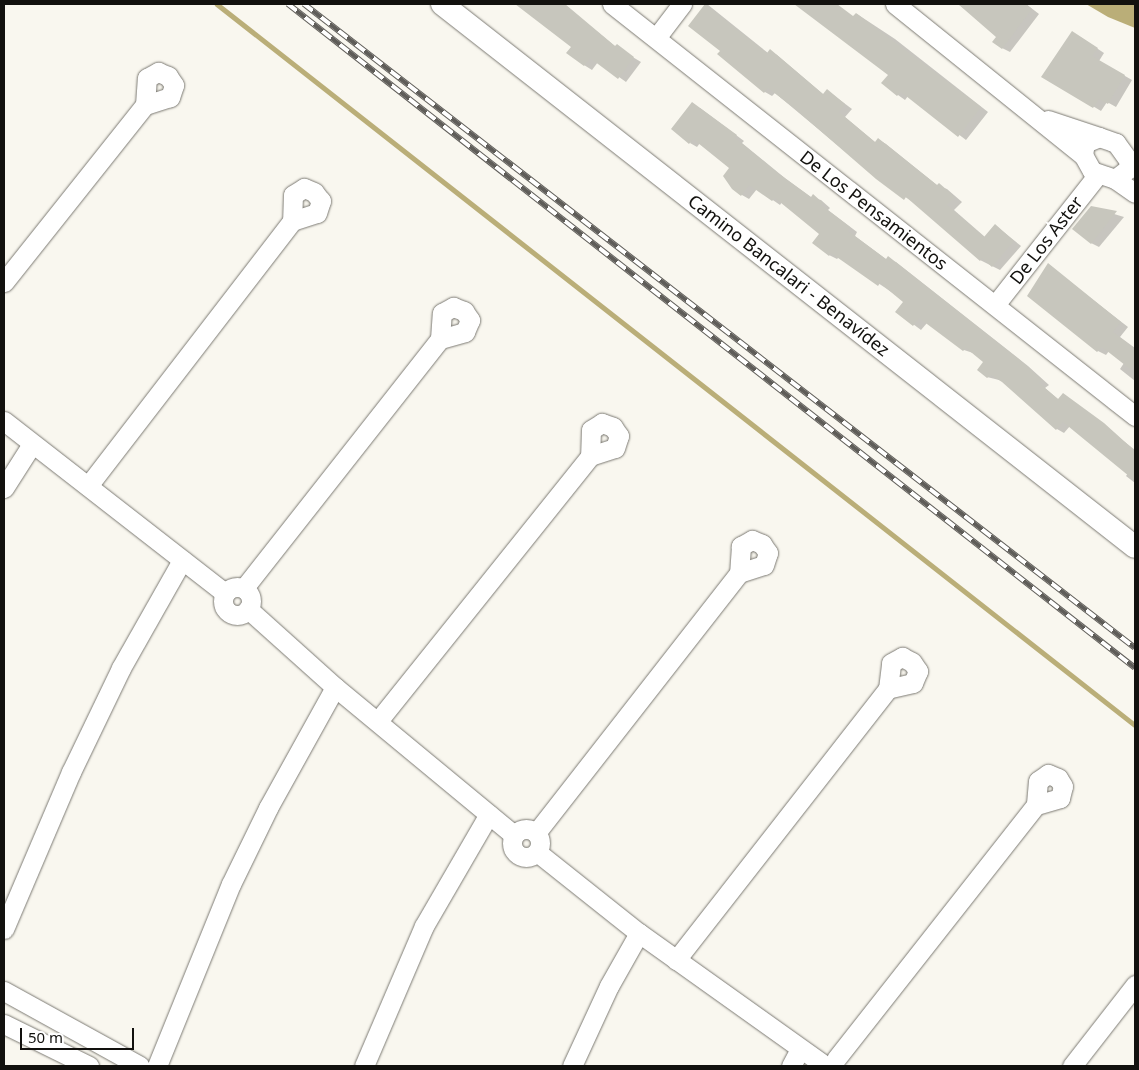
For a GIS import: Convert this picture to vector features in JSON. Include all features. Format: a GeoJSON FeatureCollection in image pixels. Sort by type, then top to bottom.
{"type":"FeatureCollection","features":[{"type":"Feature","properties":{"kind":"main road","name":"Camino Bancalari - Benavídez"},"geometry":{"type":"LineString","coordinates":[[442,4],[1135,547]]}},
{"type":"Feature","properties":{"kind":"street","name":"De Los Pensamientos"},"geometry":{"type":"LineString","coordinates":[[612,4],[1135,416]]}},
{"type":"Feature","properties":{"kind":"street"},"geometry":{"type":"LineString","coordinates":[[656,38],[682,4]]}},
{"type":"Feature","properties":{"kind":"street"},"geometry":{"type":"LineString","coordinates":[[895,4],[1082,155],[1087,166],[1135,193]]}},
{"type":"Feature","properties":{"kind":"street"},"geometry":{"type":"LineString","coordinates":[[4,282],[145,105]]}},
{"type":"Feature","properties":{"kind":"street"},"geometry":{"type":"LineString","coordinates":[[1035,116],[1116,143],[1130,161],[1128,169],[1106,176]]}},
{"type":"Feature","properties":{"kind":"street"},"geometry":{"type":"LineString","coordinates":[[1082,155],[1085,143],[1100,137]]}},
{"type":"Feature","properties":{"kind":"street","name":"De Los Aster"},"geometry":{"type":"LineString","coordinates":[[995,306],[1106,176]]}},
{"type":"Feature","properties":{"kind":"street"},"geometry":{"type":"LineString","coordinates":[[88,486],[292,221]]}},
{"type":"Feature","properties":{"kind":"street"},"geometry":{"type":"LineString","coordinates":[[244,588],[440,339]]}},
{"type":"Feature","properties":{"kind":"street"},"geometry":{"type":"LineString","coordinates":[[4,421],[225,593]]}},
{"type":"Feature","properties":{"kind":"street"},"geometry":{"type":"LineString","coordinates":[[4,488],[32,444]]}},
{"type":"Feature","properties":{"kind":"street"},"geometry":{"type":"LineString","coordinates":[[378,722],[590,456]]}},
{"type":"Feature","properties":{"kind":"street"},"geometry":{"type":"LineString","coordinates":[[4,929],[70,772],[121,668],[182,560]]}},
{"type":"Feature","properties":{"kind":"street"},"geometry":{"type":"LineString","coordinates":[[536,833],[739,573]]}},
{"type":"Feature","properties":{"kind":"street"},"geometry":{"type":"LineString","coordinates":[[235,586],[244,588],[251,598],[248,609],[237,615],[228,612],[223,600],[225,593],[235,586]]}},
{"type":"Feature","properties":{"kind":"street"},"geometry":{"type":"LineString","coordinates":[[248,609],[335,687],[514,836]]}},
{"type":"Feature","properties":{"kind":"street"},"geometry":{"type":"LineString","coordinates":[[157,1066],[231,884],[335,687]]}},
{"type":"Feature","properties":{"kind":"street"},"geometry":{"type":"LineString","coordinates":[[676,960],[888,689]]}},
{"type":"Feature","properties":{"kind":"street"},"geometry":{"type":"LineString","coordinates":[[537,852],[676,960],[795,1058],[829,1064],[1036,805]]}},
{"type":"Feature","properties":{"kind":"street"},"geometry":{"type":"LineString","coordinates":[[364,1066],[424,926],[489,814]]}},
{"type":"Feature","properties":{"kind":"street"},"geometry":{"type":"LineString","coordinates":[[524,829],[536,833],[540,840],[537,852],[526,857],[517,854],[512,847],[514,836],[524,829]]}},
{"type":"Feature","properties":{"kind":"street"},"geometry":{"type":"LineString","coordinates":[[572,1066],[609,986],[639,933]]}},
{"type":"Feature","properties":{"kind":"street"},"geometry":{"type":"LineString","coordinates":[[1072,1066],[1135,985]]}},
{"type":"Feature","properties":{"kind":"street"},"geometry":{"type":"LineString","coordinates":[[5,999],[140,1066]]}},
{"type":"Feature","properties":{"kind":"street"},"geometry":{"type":"LineString","coordinates":[[4,1024],[89,1066]]}},
{"type":"Feature","properties":{"kind":"shaded area"},"geometry":{"type":"Polygon","coordinates":[[[1086,4],[1135,4],[1135,28],[1108,17],[1086,4]]]}},
{"type":"Feature","properties":{"kind":"building"},"geometry":{"type":"Polygon","coordinates":[[[515,4],[565,4],[615,46],[617,44],[634,57],[618,79],[590,58],[584,66],[566,53],[571,47],[515,4]]]}},
{"type":"Feature","properties":{"kind":"building"},"geometry":{"type":"Polygon","coordinates":[[[705,4],[767,53],[770,49],[823,94],[827,89],[845,104],[839,112],[875,142],[878,138],[937,185],[939,183],[955,197],[947,205],[984,237],[995,224],[1014,241],[992,267],[982,258],[980,261],[906,197],[904,200],[876,179],[794,108],[768,88],[764,93],[717,54],[720,51],[688,26],[705,4]]]}},
{"type":"Feature","properties":{"kind":"building"},"geometry":{"type":"Polygon","coordinates":[[[794,4],[837,4],[853,16],[856,13],[981,107],[958,137],[901,92],[897,96],[881,83],[888,75],[794,4]]]}},
{"type":"Feature","properties":{"kind":"building"},"geometry":{"type":"Polygon","coordinates":[[[958,4],[1026,4],[1032,9],[1002,49],[992,42],[996,37],[958,4]]]}},
{"type":"Feature","properties":{"kind":"building"},"geometry":{"type":"Polygon","coordinates":[[[1072,31],[1098,48],[1092,56],[1125,75],[1108,104],[1099,99],[1093,108],[1041,77],[1072,31]]]}},
{"type":"Feature","properties":{"kind":"building"},"geometry":{"type":"Polygon","coordinates":[[[692,102],[737,135],[735,138],[778,173],[811,197],[813,194],[823,203],[821,205],[850,227],[848,231],[886,259],[888,256],[1020,360],[1042,380],[1039,383],[1058,399],[1063,393],[1104,423],[1135,451],[1135,481],[1063,422],[1056,430],[1002,382],[991,375],[987,378],[977,370],[983,362],[966,348],[963,351],[919,318],[913,326],[895,312],[903,302],[880,283],[878,286],[831,253],[829,256],[812,243],[819,234],[775,198],[772,201],[749,185],[741,196],[732,189],[723,176],[729,168],[693,139],[689,144],[671,129],[692,102]]]}},
{"type":"Feature","properties":{"kind":"building"},"geometry":{"type":"Polygon","coordinates":[[[1091,206],[1117,211],[1091,244],[1072,229],[1091,206]]]}},
{"type":"Feature","properties":{"kind":"building"},"geometry":{"type":"Polygon","coordinates":[[[1048,263],[1121,322],[1113,332],[1135,349],[1135,363],[1130,369],[1102,347],[1097,352],[1027,296],[1048,263]]]}},
{"type":"Feature","properties":{"kind":"waterway"},"geometry":{"type":"LineString","coordinates":[[217,4],[1135,725]]}},
{"type":"Feature","properties":{"kind":"railway"},"geometry":{"type":"LineString","coordinates":[[288,4],[1135,668]]}},
{"type":"Feature","properties":{"kind":"railway"},"geometry":{"type":"LineString","coordinates":[[304,4],[1135,648]]}}]}
